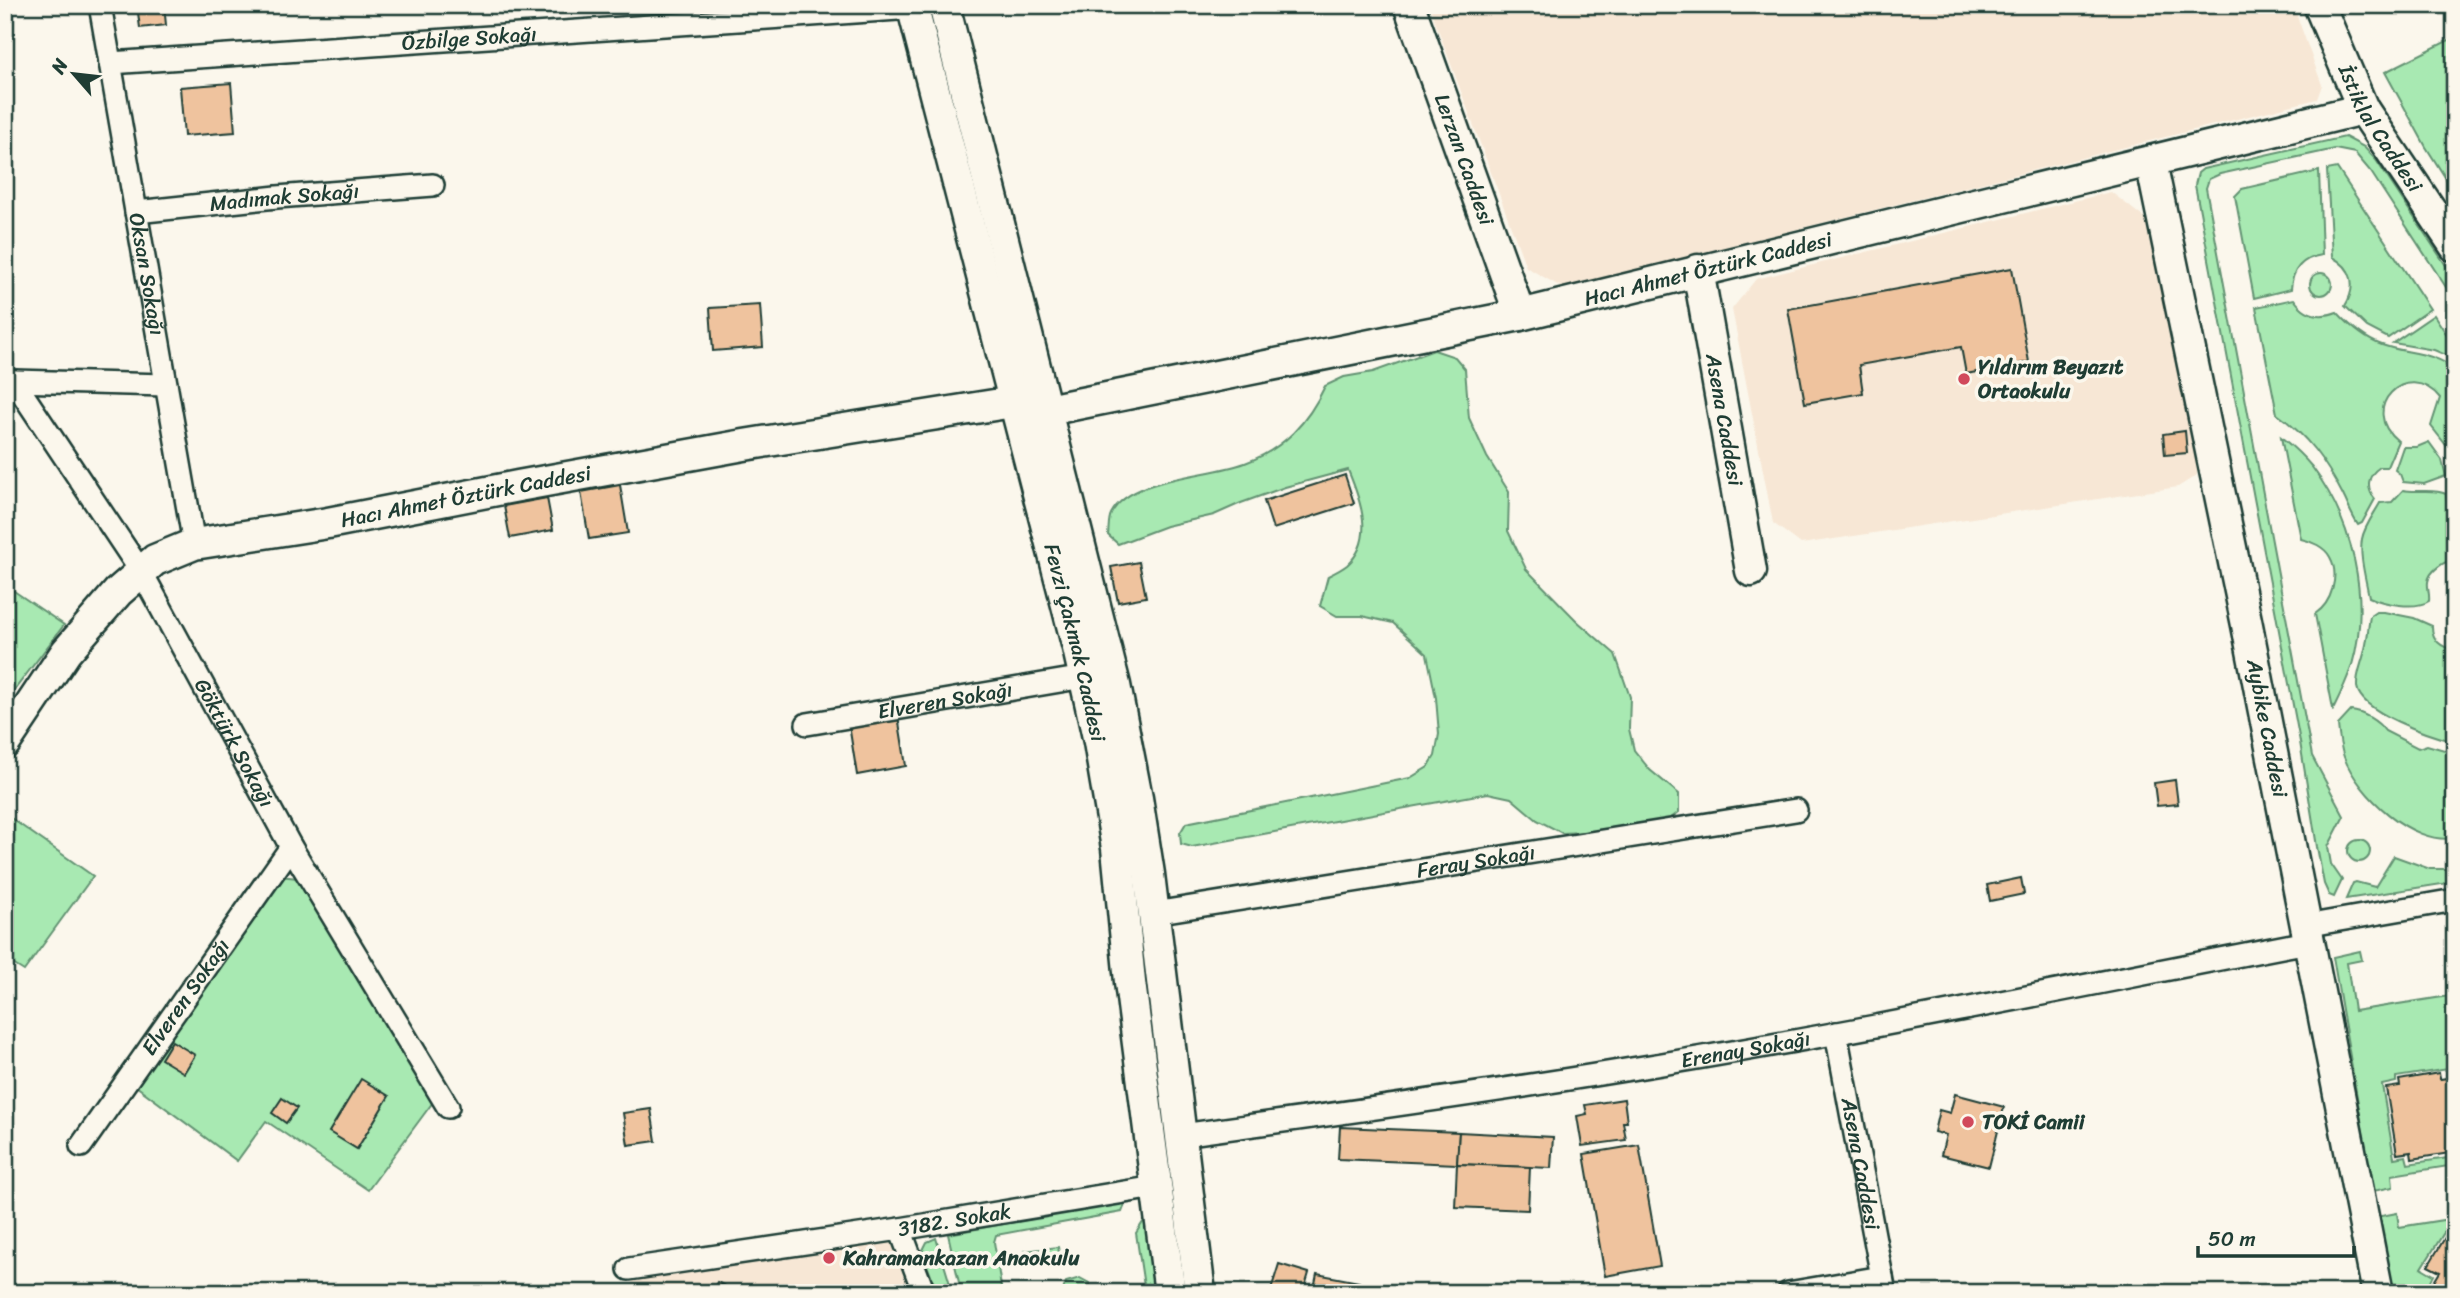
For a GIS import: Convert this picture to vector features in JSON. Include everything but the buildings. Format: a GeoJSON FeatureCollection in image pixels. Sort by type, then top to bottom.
{"type":"FeatureCollection","features":[{"type":"Feature","properties":{"kind":"street","name":"Oksan Sokağı"},"geometry":{"type":"LineString","coordinates":[[100,5],[194,544]]}},
{"type":"Feature","properties":{"kind":"street","name":"Fevzi Çakmak Caddesi"},"geometry":{"type":"LineString","coordinates":[[944,5],[1115,685],[1137,797],[1154,913],[1200,1293]]}},
{"type":"Feature","properties":{"kind":"street","name":"Lerzan Caddesi"},"geometry":{"type":"LineString","coordinates":[[1409,5],[1520,315]]}},
{"type":"Feature","properties":{"kind":"street","name":"İstiklal Caddesi"},"geometry":{"type":"LineString","coordinates":[[2319,5],[2363,109],[2455,246]]}},
{"type":"Feature","properties":{"kind":"street","name":"Özbilge Sokağı"},"geometry":{"type":"LineString","coordinates":[[110,63],[913,7]]}},
{"type":"Feature","properties":{"kind":"street","name":"Fevzi Çakmak Caddesi"},"geometry":{"type":"LineString","coordinates":[[913,7],[1099,742],[1117,848],[1155,1187],[1170,1293]]}},
{"type":"Feature","properties":{"kind":"street","name":"Hacı Ahmet Öztürk Caddesi"},"geometry":{"type":"LineString","coordinates":[[1046,410],[1520,315],[2363,109]]}},
{"type":"Feature","properties":{"kind":"street","name":"Aybike Caddesi"},"geometry":{"type":"LineString","coordinates":[[2151,162],[2247,625],[2378,1293]]}},
{"type":"Feature","properties":{"kind":"street","name":"Madımak Sokağı"},"geometry":{"type":"LineString","coordinates":[[136,212],[277,197],[433,185]]}},
{"type":"Feature","properties":{"kind":"street","name":"Asena Caddesi"},"geometry":{"type":"LineString","coordinates":[[1698,270],[1751,570]]}},
{"type":"Feature","properties":{"kind":"street"},"geometry":{"type":"LineString","coordinates":[[9,382],[166,385]]}},
{"type":"Feature","properties":{"kind":"street","name":"Göktürk Sokağı"},"geometry":{"type":"LineString","coordinates":[[9,382],[142,573],[291,847],[447,1107]]}},
{"type":"Feature","properties":{"kind":"street","name":"Hacı Ahmet Öztürk Caddesi"},"geometry":{"type":"LineString","coordinates":[[5,743],[66,652],[118,592],[155,560],[194,544],[328,523],[744,445],[1013,401]]}},
{"type":"Feature","properties":{"kind":"street","name":"Elveren Sokağı"},"geometry":{"type":"LineString","coordinates":[[807,724],[1084,677]]}},
{"type":"Feature","properties":{"kind":"street","name":"Feray Sokağı"},"geometry":{"type":"LineString","coordinates":[[1154,913],[1796,810]]}},
{"type":"Feature","properties":{"kind":"street","name":"Elveren Sokağı"},"geometry":{"type":"LineString","coordinates":[[80,1146],[291,847]]}},
{"type":"Feature","properties":{"kind":"street","name":"Erenay Sokağı"},"geometry":{"type":"LineString","coordinates":[[1182,1135],[1467,1096],[1836,1033],[2455,900]]}},
{"type":"Feature","properties":{"kind":"street","name":"Asena Caddesi"},"geometry":{"type":"LineString","coordinates":[[1836,1033],[1883,1285]]}},
{"type":"Feature","properties":{"kind":"street","name":"3182. Sokak"},"geometry":{"type":"LineString","coordinates":[[629,1269],[900,1229],[1155,1187]]}},
{"type":"Feature","properties":{"kind":"street"},"geometry":{"type":"LineString","coordinates":[[900,1229],[924,1293]]}},
{"type":"Feature","properties":{"kind":"street"},"geometry":{"type":"LineString","coordinates":[[1788,1293],[1883,1285]]}},
{"type":"Feature","properties":{"kind":"shaded area"},"geometry":{"type":"Polygon","coordinates":[[[1429,5],[2293,5],[2322,85],[2317,99],[1563,288],[1526,267],[1429,5]]]}},
{"type":"Feature","properties":{"kind":"shaded area","name":"Yıldırım Beyazıt Ortaokulu"},"geometry":{"type":"Polygon","coordinates":[[[2111,192],[2152,224],[2196,449],[2197,475],[2178,487],[1801,544],[1773,523],[1732,309],[1756,279],[2111,192]]]}},
{"type":"Feature","properties":{"kind":"shaded area","name":"Kahramankazan Anaokulu"},"geometry":{"type":"Polygon","coordinates":[[[889,1236],[911,1293],[627,1293],[633,1281],[889,1236]]]}},
{"type":"Feature","properties":{"kind":"green space"},"geometry":{"type":"Polygon","coordinates":[[[2455,37],[2455,193],[2385,72],[2455,37]]]}},
{"type":"Feature","properties":{"kind":"green space"},"geometry":{"type":"Polygon","coordinates":[[[2345,137],[2364,147],[2376,160],[2455,279],[2455,301],[2371,172],[2355,153],[2335,149],[2220,174],[2209,179],[2206,188],[2312,756],[2344,816],[2328,847],[2331,864],[2342,880],[2334,897],[2329,895],[2324,884],[2300,742],[2195,185],[2198,173],[2203,169],[2345,137]]]}},
{"type":"Feature","properties":{"kind":"green space"},"geometry":{"type":"Polygon","coordinates":[[[2337,168],[2430,309],[2388,338],[2367,327],[2345,306],[2351,291],[2351,278],[2345,266],[2332,257],[2327,170],[2337,168]]]}},
{"type":"Feature","properties":{"kind":"green space"},"geometry":{"type":"Polygon","coordinates":[[[2319,171],[2322,255],[2299,266],[2293,276],[2291,289],[2254,298],[2235,196],[2242,189],[2319,171]]]}},
{"type":"Feature","properties":{"kind":"green space"},"geometry":{"type":"Polygon","coordinates":[[[2321,273],[2329,276],[2332,284],[2329,292],[2321,295],[2313,292],[2310,284],[2313,276],[2321,273]]]}},
{"type":"Feature","properties":{"kind":"green space"},"geometry":{"type":"Polygon","coordinates":[[[2294,299],[2303,309],[2313,314],[2337,312],[2358,332],[2375,342],[2438,359],[2455,370],[2455,460],[2431,426],[2440,398],[2427,387],[2414,383],[2391,392],[2383,415],[2387,428],[2398,441],[2387,467],[2380,467],[2371,477],[2369,486],[2375,499],[2362,523],[2358,525],[2323,460],[2298,431],[2277,414],[2256,307],[2294,299]]]}},
{"type":"Feature","properties":{"kind":"green space"},"geometry":{"type":"Polygon","coordinates":[[[2434,315],[2455,347],[2455,359],[2434,350],[2393,343],[2434,315]]]}},
{"type":"Feature","properties":{"kind":"green space"},"geometry":{"type":"Polygon","coordinates":[[[1434,350],[1455,357],[1465,369],[1469,418],[1487,457],[1509,492],[1508,531],[1526,569],[1577,621],[1615,654],[1630,697],[1629,729],[1634,750],[1650,770],[1679,794],[1679,812],[1667,821],[1607,831],[1562,833],[1537,820],[1511,798],[1488,793],[1192,847],[1181,844],[1180,833],[1186,823],[1410,778],[1428,767],[1435,756],[1439,734],[1436,698],[1427,654],[1393,623],[1362,616],[1337,616],[1320,606],[1328,576],[1347,565],[1356,555],[1361,543],[1361,506],[1348,470],[1285,487],[1214,515],[1166,526],[1118,544],[1108,535],[1111,514],[1121,501],[1152,485],[1230,468],[1272,450],[1293,433],[1311,411],[1325,386],[1344,377],[1373,372],[1434,350]]]}},
{"type":"Feature","properties":{"kind":"green space"},"geometry":{"type":"Polygon","coordinates":[[[2281,437],[2309,463],[2338,511],[2348,536],[2359,588],[2360,614],[2352,665],[2333,709],[2315,614],[2326,603],[2333,588],[2333,564],[2328,553],[2321,547],[2301,539],[2281,437]]]}},
{"type":"Feature","properties":{"kind":"green space"},"geometry":{"type":"Polygon","coordinates":[[[2429,442],[2442,460],[2446,476],[2424,484],[2403,482],[2395,470],[2403,447],[2417,447],[2429,442]]]}},
{"type":"Feature","properties":{"kind":"green space"},"geometry":{"type":"Polygon","coordinates":[[[2403,490],[2446,494],[2448,510],[2455,522],[2455,560],[2434,570],[2428,582],[2429,601],[2408,606],[2369,597],[2361,546],[2365,530],[2380,503],[2392,502],[2403,490]]]}},
{"type":"Feature","properties":{"kind":"green space"},"geometry":{"type":"Polygon","coordinates":[[[5,585],[64,625],[12,693],[5,688],[5,585]]]}},
{"type":"Feature","properties":{"kind":"green space"},"geometry":{"type":"Polygon","coordinates":[[[2376,612],[2414,618],[2432,626],[2438,642],[2455,650],[2455,742],[2398,722],[2361,697],[2357,682],[2370,616],[2376,612]]]}},
{"type":"Feature","properties":{"kind":"green space"},"geometry":{"type":"Polygon","coordinates":[[[2351,711],[2370,718],[2385,731],[2418,748],[2427,745],[2455,753],[2455,838],[2421,834],[2405,826],[2374,801],[2361,786],[2344,757],[2339,737],[2338,725],[2351,711]]]}},
{"type":"Feature","properties":{"kind":"green space"},"geometry":{"type":"Polygon","coordinates":[[[5,814],[93,876],[24,971],[5,959],[5,814]]]}},
{"type":"Feature","properties":{"kind":"green space"},"geometry":{"type":"Polygon","coordinates":[[[2359,840],[2367,843],[2370,851],[2367,859],[2359,862],[2351,859],[2348,851],[2351,843],[2359,840]]]}},
{"type":"Feature","properties":{"kind":"green space"},"geometry":{"type":"Polygon","coordinates":[[[2394,856],[2430,869],[2455,869],[2455,882],[2346,899],[2353,883],[2375,887],[2394,856]]]}},
{"type":"Feature","properties":{"kind":"green space"},"geometry":{"type":"Polygon","coordinates":[[[280,876],[306,879],[362,982],[433,1102],[368,1190],[266,1121],[237,1161],[136,1086],[280,876]]]}},
{"type":"Feature","properties":{"kind":"green space"},"geometry":{"type":"Polygon","coordinates":[[[2360,951],[2362,960],[2347,963],[2354,1011],[2455,995],[2455,1068],[2396,1077],[2396,1082],[2382,1085],[2394,1158],[2406,1156],[2408,1164],[2455,1157],[2455,1165],[2392,1175],[2393,1187],[2373,1191],[2333,957],[2360,951]]]}},
{"type":"Feature","properties":{"kind":"green space"},"geometry":{"type":"Polygon","coordinates":[[[1126,1202],[1122,1212],[996,1235],[994,1242],[1002,1293],[967,1293],[960,1287],[948,1234],[1126,1202]]]}},
{"type":"Feature","properties":{"kind":"green space"},"geometry":{"type":"Polygon","coordinates":[[[2451,1202],[2455,1202],[2455,1225],[2450,1223],[2422,1268],[2434,1275],[2428,1286],[2439,1293],[2390,1293],[2376,1217],[2397,1213],[2399,1227],[2449,1219],[2453,1215],[2451,1202]]]}},
{"type":"Feature","properties":{"kind":"green space"},"geometry":{"type":"Polygon","coordinates":[[[1145,1219],[1155,1293],[1145,1293],[1136,1233],[1145,1219]]]}},
{"type":"Feature","properties":{"kind":"green space"},"geometry":{"type":"Polygon","coordinates":[[[936,1238],[950,1284],[936,1289],[922,1252],[927,1242],[936,1238]]]}},
{"type":"Feature","properties":{"kind":"green space"},"geometry":{"type":"Polygon","coordinates":[[[1058,1247],[1061,1263],[1024,1255],[1025,1251],[1058,1247]]]}},
{"type":"Feature","properties":{"kind":"green space"},"geometry":{"type":"Polygon","coordinates":[[[1080,1278],[1089,1283],[1093,1293],[1062,1293],[1066,1282],[1080,1278]]]}},
{"type":"Feature","properties":{"kind":"place","name":"Yıldırım Beyazıt Ortaokulu"},"geometry":{"type":"Point","coordinates":[1964,379]}},
{"type":"Feature","properties":{"kind":"place","name":"TOKİ Camii"},"geometry":{"type":"Point","coordinates":[1968,1122]}},
{"type":"Feature","properties":{"kind":"place","name":"Kahramankazan Anaokulu"},"geometry":{"type":"Point","coordinates":[829,1258]}}]}
